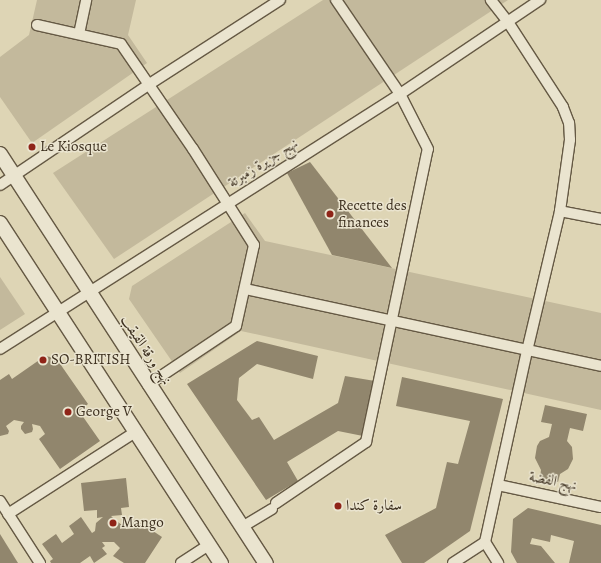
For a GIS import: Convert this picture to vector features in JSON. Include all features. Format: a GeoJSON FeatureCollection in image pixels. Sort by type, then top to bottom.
{"type":"FeatureCollection","features":[{"type":"Feature","properties":{"kind":"main road","name":"نهج ورقة القيقب"},"geometry":{"type":"LineString","coordinates":[[0,154],[148,385],[202,463],[266,563]]}},
{"type":"Feature","properties":{"kind":"main road"},"geometry":{"type":"LineString","coordinates":[[0,223],[57,313],[221,563]]}},
{"type":"Feature","properties":{"kind":"street"},"geometry":{"type":"LineString","coordinates":[[78,34],[86,0]]}},
{"type":"Feature","properties":{"kind":"street"},"geometry":{"type":"LineString","coordinates":[[0,185],[148,85],[280,0]]}},
{"type":"Feature","properties":{"kind":"street"},"geometry":{"type":"LineString","coordinates":[[242,527],[366,442],[428,149],[400,94],[336,0]]}},
{"type":"Feature","properties":{"kind":"street"},"geometry":{"type":"LineString","coordinates":[[453,563],[485,542],[527,350],[560,211],[570,140],[569,123],[563,107],[508,22],[491,0]]}},
{"type":"Feature","properties":{"kind":"street","name":"نهج جزيرة زمبرتة"},"geometry":{"type":"LineString","coordinates":[[0,349],[400,94],[540,0]]}},
{"type":"Feature","properties":{"kind":"street"},"geometry":{"type":"LineString","coordinates":[[37,25],[121,44],[193,149],[226,204],[254,245],[236,326],[148,385]]}},
{"type":"Feature","properties":{"kind":"street"},"geometry":{"type":"LineString","coordinates":[[560,211],[601,219]]}},
{"type":"Feature","properties":{"kind":"street"},"geometry":{"type":"LineString","coordinates":[[245,289],[601,366]]}},
{"type":"Feature","properties":{"kind":"street"},"geometry":{"type":"LineString","coordinates":[[8,514],[135,432]]}},
{"type":"Feature","properties":{"kind":"street","name":"نهج الفضة"},"geometry":{"type":"LineString","coordinates":[[498,485],[601,507]]}},
{"type":"Feature","properties":{"kind":"street"},"geometry":{"type":"LineString","coordinates":[[0,501],[40,563]]}},
{"type":"Feature","properties":{"kind":"street"},"geometry":{"type":"LineString","coordinates":[[485,542],[498,563]]}},
{"type":"Feature","properties":{"kind":"street"},"geometry":{"type":"LineString","coordinates":[[181,563],[209,545]]}},
{"type":"Feature","properties":{"kind":"shaded area"},"geometry":{"type":"Polygon","coordinates":[[[37,0],[136,0],[128,35],[147,63],[32,143],[0,97],[0,57],[29,35],[37,0]]]}},
{"type":"Feature","properties":{"kind":"shaded area"},"geometry":{"type":"Polygon","coordinates":[[[323,0],[508,0],[114,259],[53,173],[323,0]]]}},
{"type":"Feature","properties":{"kind":"shaded area"},"geometry":{"type":"Polygon","coordinates":[[[245,213],[265,241],[601,313],[601,410],[241,331],[180,373],[129,299],[132,286],[245,213]]]}},
{"type":"Feature","properties":{"kind":"shaded area"},"geometry":{"type":"Polygon","coordinates":[[[0,277],[25,314],[0,330],[0,277]]]}},
{"type":"Feature","properties":{"kind":"building","name":"Recette des finances"},"geometry":{"type":"Polygon","coordinates":[[[310,162],[392,268],[332,255],[287,173],[310,162]]]}},
{"type":"Feature","properties":{"kind":"building"},"geometry":{"type":"Polygon","coordinates":[[[257,341],[318,356],[313,379],[257,364],[239,378],[237,400],[252,420],[259,417],[274,440],[338,403],[345,376],[375,381],[363,436],[338,431],[287,462],[298,481],[266,500],[187,384],[257,341]]]}},
{"type":"Feature","properties":{"kind":"building"},"geometry":{"type":"Polygon","coordinates":[[[45,356],[56,358],[88,404],[79,411],[100,441],[60,469],[39,439],[45,434],[40,426],[32,424],[32,432],[25,434],[21,429],[24,422],[14,420],[6,426],[9,431],[8,434],[0,436],[0,380],[9,374],[12,379],[45,356]]]}},
{"type":"Feature","properties":{"kind":"building"},"geometry":{"type":"Polygon","coordinates":[[[402,377],[503,399],[470,531],[424,563],[402,563],[385,535],[436,508],[447,462],[458,464],[470,421],[396,406],[402,377]]]}},
{"type":"Feature","properties":{"kind":"building"},"geometry":{"type":"Polygon","coordinates":[[[545,405],[587,414],[583,431],[570,428],[567,441],[572,447],[573,459],[568,469],[560,474],[558,482],[540,478],[541,470],[535,458],[537,446],[540,441],[549,437],[552,424],[541,422],[545,405]]]}},
{"type":"Feature","properties":{"kind":"building"},"geometry":{"type":"Polygon","coordinates":[[[126,478],[129,507],[121,508],[122,515],[111,516],[124,527],[128,524],[131,525],[135,519],[162,537],[145,563],[124,563],[113,556],[120,548],[114,542],[102,542],[105,546],[102,548],[107,554],[94,563],[90,556],[80,563],[51,563],[50,561],[53,559],[42,544],[56,534],[62,543],[74,534],[69,526],[81,517],[92,533],[95,531],[96,523],[103,517],[97,518],[97,510],[84,511],[81,483],[126,478]]]}},
{"type":"Feature","properties":{"kind":"building"},"geometry":{"type":"Polygon","coordinates":[[[528,508],[601,525],[601,563],[569,563],[574,541],[551,535],[550,542],[532,538],[530,544],[541,546],[555,563],[517,563],[511,552],[513,519],[528,508]]]}},
{"type":"Feature","properties":{"kind":"building"},"geometry":{"type":"Polygon","coordinates":[[[0,534],[18,563],[0,563],[0,534]]]}},
{"type":"Feature","properties":{"kind":"place","name":"Le Kiosque"},"geometry":{"type":"Point","coordinates":[32,147]}},
{"type":"Feature","properties":{"kind":"place","name":"Recette des finances"},"geometry":{"type":"Point","coordinates":[330,214]}},
{"type":"Feature","properties":{"kind":"place","name":"SO-BRITISH"},"geometry":{"type":"Point","coordinates":[43,360]}},
{"type":"Feature","properties":{"kind":"place","name":"George V"},"geometry":{"type":"Point","coordinates":[68,412]}},
{"type":"Feature","properties":{"kind":"place","name":"سفارة كندا"},"geometry":{"type":"Point","coordinates":[338,506]}},
{"type":"Feature","properties":{"kind":"place","name":"Mango"},"geometry":{"type":"Point","coordinates":[113,523]}}]}
